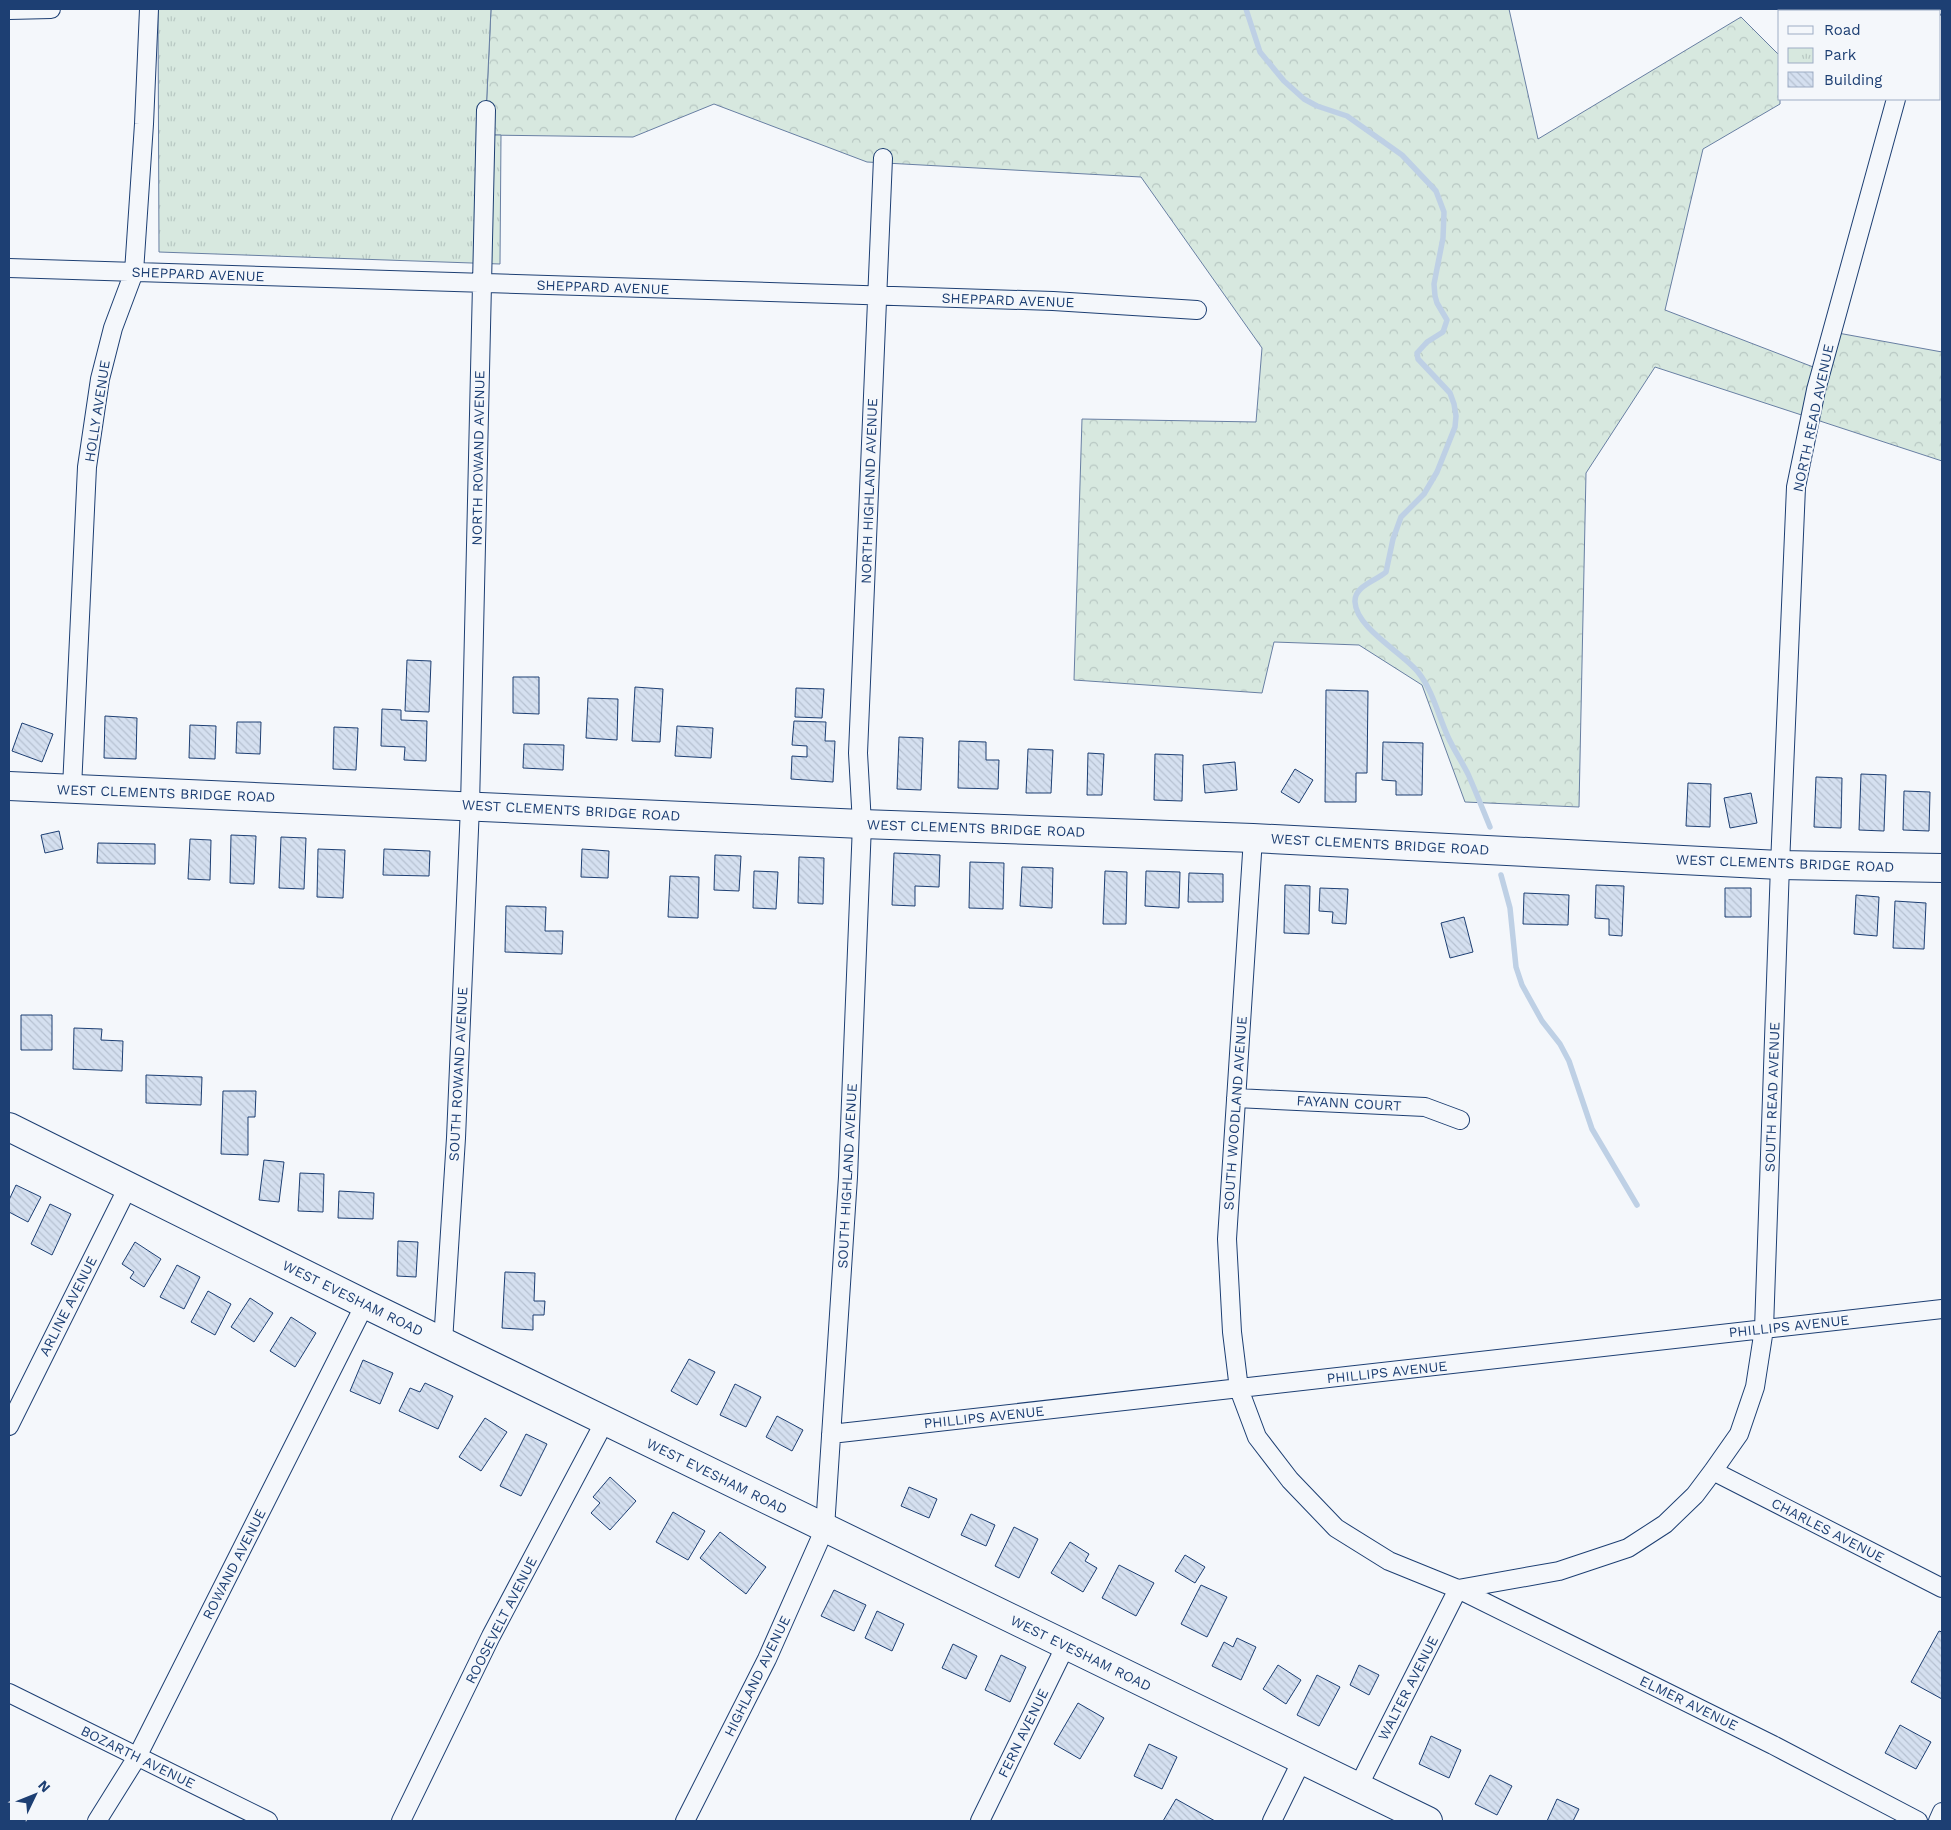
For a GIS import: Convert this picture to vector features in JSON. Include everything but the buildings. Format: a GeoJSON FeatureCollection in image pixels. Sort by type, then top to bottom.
{"type":"FeatureCollection","features":[{"type":"Feature","properties":{"kind":"main road","name":"WEST CLEMENTS BRIDGE ROAD"},"geometry":{"type":"LineString","coordinates":[[9,786],[862,824],[1254,838],[1780,865],[1942,868]]}},
{"type":"Feature","properties":{"kind":"main road","name":"WEST EVESHAM ROAD"},"geometry":{"type":"LineString","coordinates":[[9,1127],[365,1304],[1428,1821]]}},
{"type":"Feature","properties":{"kind":"street"},"geometry":{"type":"LineString","coordinates":[[9,10],[51,9]]}},
{"type":"Feature","properties":{"kind":"street","name":"HOLLY AVENUE"},"geometry":{"type":"LineString","coordinates":[[72,788],[88,467],[100,378],[113,328],[134,272],[144,124],[149,9]]}},
{"type":"Feature","properties":{"kind":"street","name":"NORTH READ AVENUE"},"geometry":{"type":"LineString","coordinates":[[1780,865],[1796,487],[1816,390],[1896,100]]}},
{"type":"Feature","properties":{"kind":"street","name":"NORTH ROWAND AVENUE"},"geometry":{"type":"LineString","coordinates":[[470,806],[486,110]]}},
{"type":"Feature","properties":{"kind":"street","name":"NORTH HIGHLAND AVENUE"},"geometry":{"type":"LineString","coordinates":[[862,824],[858,753],[883,158]]}},
{"type":"Feature","properties":{"kind":"street","name":"SHEPPARD AVENUE"},"geometry":{"type":"LineString","coordinates":[[9,268],[1053,301],[1197,310]]}},
{"type":"Feature","properties":{"kind":"street","name":"SOUTH ROWAND AVENUE"},"geometry":{"type":"LineString","coordinates":[[443,1342],[456,1138],[470,806]]}},
{"type":"Feature","properties":{"kind":"street","name":"SOUTH HIGHLAND AVENUE"},"geometry":{"type":"LineString","coordinates":[[825,1528],[848,1177],[862,824]]}},
{"type":"Feature","properties":{"kind":"street","name":"SOUTH WOODLAND AVENUE"},"geometry":{"type":"LineString","coordinates":[[1254,838],[1227,1240],[1232,1332],[1239,1389],[1257,1437],[1290,1480],[1336,1528],[1389,1561],[1458,1589]]}},
{"type":"Feature","properties":{"kind":"street","name":"SOUTH READ AVENUE"},"geometry":{"type":"LineString","coordinates":[[1458,1589],[1560,1571],[1628,1548],[1665,1524],[1695,1495],[1714,1471],[1738,1434],[1755,1387],[1764,1329],[1780,865]]}},
{"type":"Feature","properties":{"kind":"street","name":"FAYANN COURT"},"geometry":{"type":"LineString","coordinates":[[1236,1098],[1425,1107],[1460,1120]]}},
{"type":"Feature","properties":{"kind":"street","name":"ARLINE AVENUE"},"geometry":{"type":"LineString","coordinates":[[9,1426],[128,1187]]}},
{"type":"Feature","properties":{"kind":"street","name":"ROWAND AVENUE"},"geometry":{"type":"LineString","coordinates":[[97,1821],[137,1757],[365,1304]]}},
{"type":"Feature","properties":{"kind":"street","name":"PHILLIPS AVENUE"},"geometry":{"type":"LineString","coordinates":[[831,1434],[1942,1309]]}},
{"type":"Feature","properties":{"kind":"street","name":"ROOSEVELT AVENUE"},"geometry":{"type":"LineString","coordinates":[[401,1821],[490,1636],[605,1421]]}},
{"type":"Feature","properties":{"kind":"street","name":"CHARLES AVENUE"},"geometry":{"type":"LineString","coordinates":[[1714,1471],[1942,1588]]}},
{"type":"Feature","properties":{"kind":"street","name":"HIGHLAND AVENUE"},"geometry":{"type":"LineString","coordinates":[[685,1821],[767,1659],[825,1528]]}},
{"type":"Feature","properties":{"kind":"street","name":"WALTER AVENUE"},"geometry":{"type":"LineString","coordinates":[[1358,1787],[1458,1589]]}},
{"type":"Feature","properties":{"kind":"street","name":"ELMER AVENUE"},"geometry":{"type":"LineString","coordinates":[[1458,1589],[1773,1745],[1918,1821]]}},
{"type":"Feature","properties":{"kind":"street","name":"FERN AVENUE"},"geometry":{"type":"LineString","coordinates":[[980,1821],[1066,1646]]}},
{"type":"Feature","properties":{"kind":"street","name":"BOZARTH AVENUE"},"geometry":{"type":"LineString","coordinates":[[9,1693],[268,1821]]}},
{"type":"Feature","properties":{"kind":"street"},"geometry":{"type":"LineString","coordinates":[[1272,1821],[1302,1760]]}},
{"type":"Feature","properties":{"kind":"street"},"geometry":{"type":"LineString","coordinates":[[1938,1821],[1942,1812]]}},
{"type":"Feature","properties":{"kind":"green space"},"geometry":{"type":"Polygon","coordinates":[[[158,9],[491,9],[485,135],[501,135],[500,264],[159,252],[158,9]]]}},
{"type":"Feature","properties":{"kind":"green space"},"geometry":{"type":"Polygon","coordinates":[[[491,9],[1509,9],[1538,139],[1741,17],[1778,54],[1778,100],[1780,100],[1780,104],[1703,149],[1665,310],[1821,370],[1827,331],[1942,352],[1942,461],[1655,367],[1586,473],[1579,807],[1465,802],[1422,685],[1359,645],[1274,642],[1262,693],[1074,680],[1082,419],[1256,422],[1262,348],[1141,177],[867,162],[714,104],[633,137],[485,135],[491,9]]]}},
{"type":"Feature","properties":{"kind":"waterway"},"geometry":{"type":"LineString","coordinates":[[1246,9],[1260,52],[1284,81],[1304,99],[1317,106],[1347,116],[1402,155],[1436,191],[1444,212],[1443,238],[1434,284],[1437,303],[1447,320],[1443,332],[1427,342],[1417,353],[1418,359],[1450,393],[1456,416],[1455,427],[1437,472],[1424,494],[1401,517],[1393,539],[1386,572],[1362,588],[1358,592],[1355,602],[1357,612],[1371,631],[1411,665],[1423,679],[1448,737],[1468,774],[1490,827]]}},
{"type":"Feature","properties":{"kind":"waterway"},"geometry":{"type":"LineString","coordinates":[[1501,875],[1510,908],[1516,967],[1522,985],[1542,1021],[1560,1044],[1569,1061],[1592,1129],[1637,1205]]}}]}
